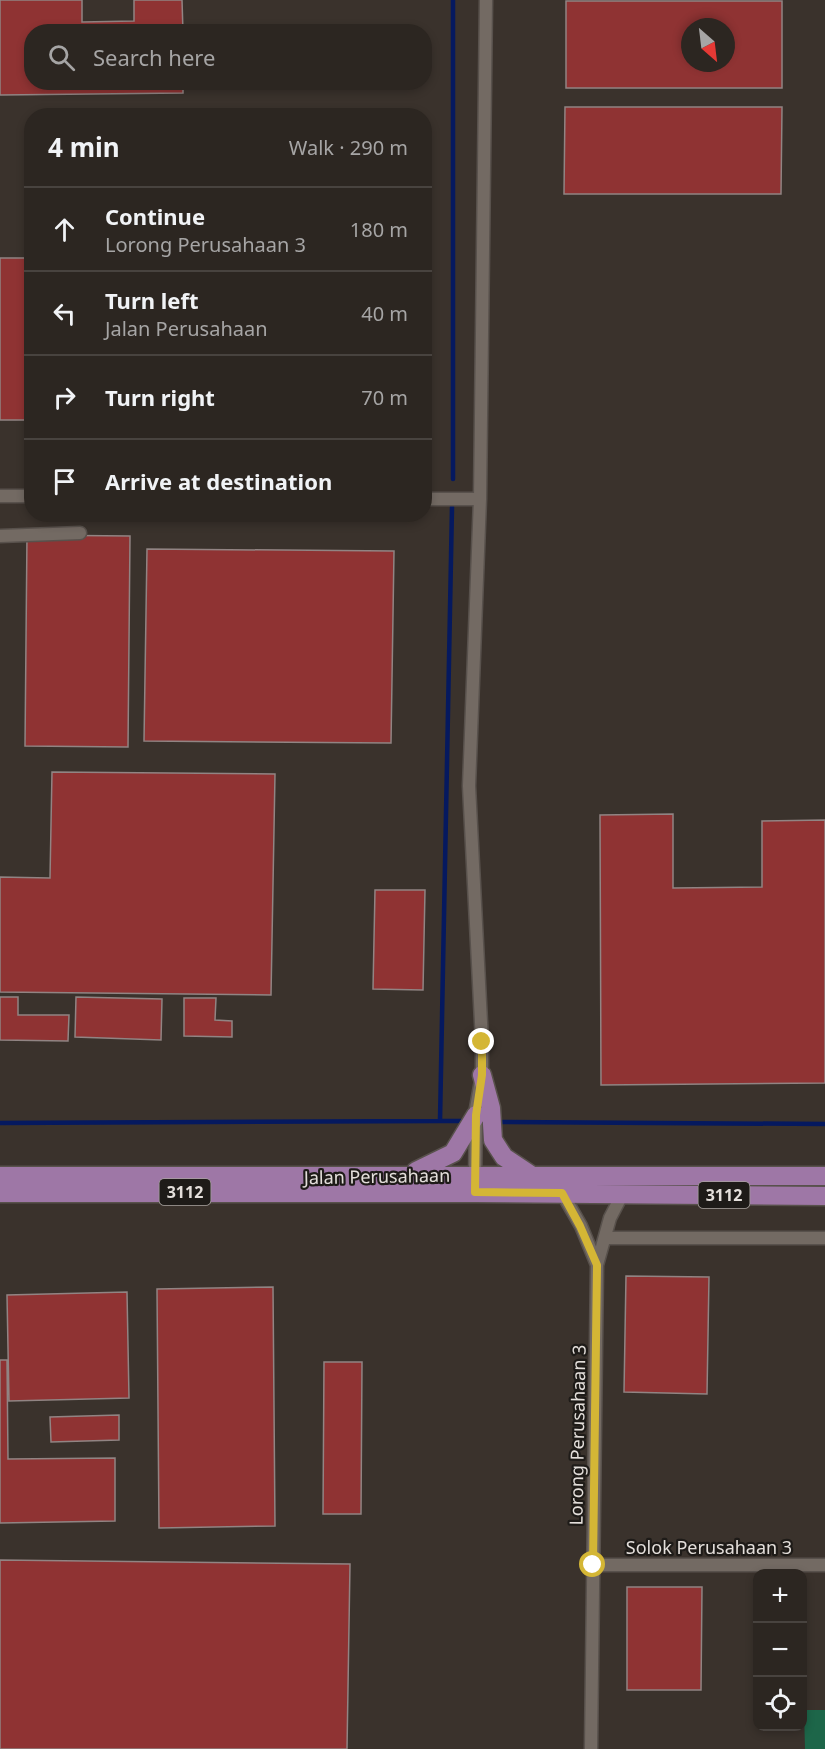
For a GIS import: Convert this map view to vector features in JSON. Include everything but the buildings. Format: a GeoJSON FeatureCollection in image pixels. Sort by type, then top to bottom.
{"type":"FeatureCollection","features":[{"type":"Feature","properties":{"kind":"main road"},"geometry":{"type":"LineString","coordinates":[[477,1140],[482,1075]]}},
{"type":"Feature","properties":{"kind":"main road"},"geometry":{"type":"LineString","coordinates":[[477,1140],[481,1110]]}},
{"type":"Feature","properties":{"kind":"main road"},"geometry":{"type":"LineString","coordinates":[[405,1175],[477,1140]]}},
{"type":"Feature","properties":{"kind":"main road"},"geometry":{"type":"LineString","coordinates":[[477,1140],[534,1177]]}},
{"type":"Feature","properties":{"kind":"main road","name":"Jalan Perusahaan"},"geometry":{"type":"LineString","coordinates":[[0,1176],[321,1178],[405,1175],[562,1193],[825,1196]]}},
{"type":"Feature","properties":{"kind":"main road","name":"Jalan Perusahaan"},"geometry":{"type":"LineString","coordinates":[[0,1192],[475,1184],[534,1177],[825,1176]]}},
{"type":"Feature","properties":{"kind":"street"},"geometry":{"type":"LineString","coordinates":[[482,1075],[469,786],[480,499],[486,0]]}},
{"type":"Feature","properties":{"kind":"street"},"geometry":{"type":"LineString","coordinates":[[0,496],[24,496]]}},
{"type":"Feature","properties":{"kind":"street"},"geometry":{"type":"LineString","coordinates":[[432,499],[480,499]]}},
{"type":"Feature","properties":{"kind":"street"},"geometry":{"type":"LineString","coordinates":[[0,536],[80,533]]}},
{"type":"Feature","properties":{"kind":"street"},"geometry":{"type":"LineString","coordinates":[[475,1184],[477,1140]]}},
{"type":"Feature","properties":{"kind":"street","name":"Lorong Perusahaan 3"},"geometry":{"type":"LineString","coordinates":[[562,1193],[597,1265]]}},
{"type":"Feature","properties":{"kind":"street","name":"Lorong Perusahaan 3"},"geometry":{"type":"LineString","coordinates":[[591,1749],[597,1265],[610,1218],[622,1195]]}},
{"type":"Feature","properties":{"kind":"street"},"geometry":{"type":"LineString","coordinates":[[606,1238],[825,1238]]}},
{"type":"Feature","properties":{"kind":"street","name":"Solok Perusahaan 3"},"geometry":{"type":"LineString","coordinates":[[593,1565],[825,1565]]}},
{"type":"Feature","properties":{"kind":"green space"},"geometry":{"type":"Polygon","coordinates":[[[807,1710],[825,1710],[825,1749],[805,1749],[807,1710]]]}},
{"type":"Feature","properties":{"kind":"waterway"},"geometry":{"type":"LineString","coordinates":[[453,0],[453,479]]}},
{"type":"Feature","properties":{"kind":"waterway"},"geometry":{"type":"LineString","coordinates":[[0,1123],[440,1121],[452,507]]}},
{"type":"Feature","properties":{"kind":"waterway"},"geometry":{"type":"LineString","coordinates":[[440,1121],[465,1121]]}},
{"type":"Feature","properties":{"kind":"waterway"},"geometry":{"type":"LineString","coordinates":[[495,1122],[825,1124]]}},
{"type":"Feature","properties":{"kind":"route"},"geometry":{"type":"LineString","coordinates":[[482,1042],[482,1075],[476,1108],[475,1192],[562,1193],[597,1265],[593,1565]]}}]}
